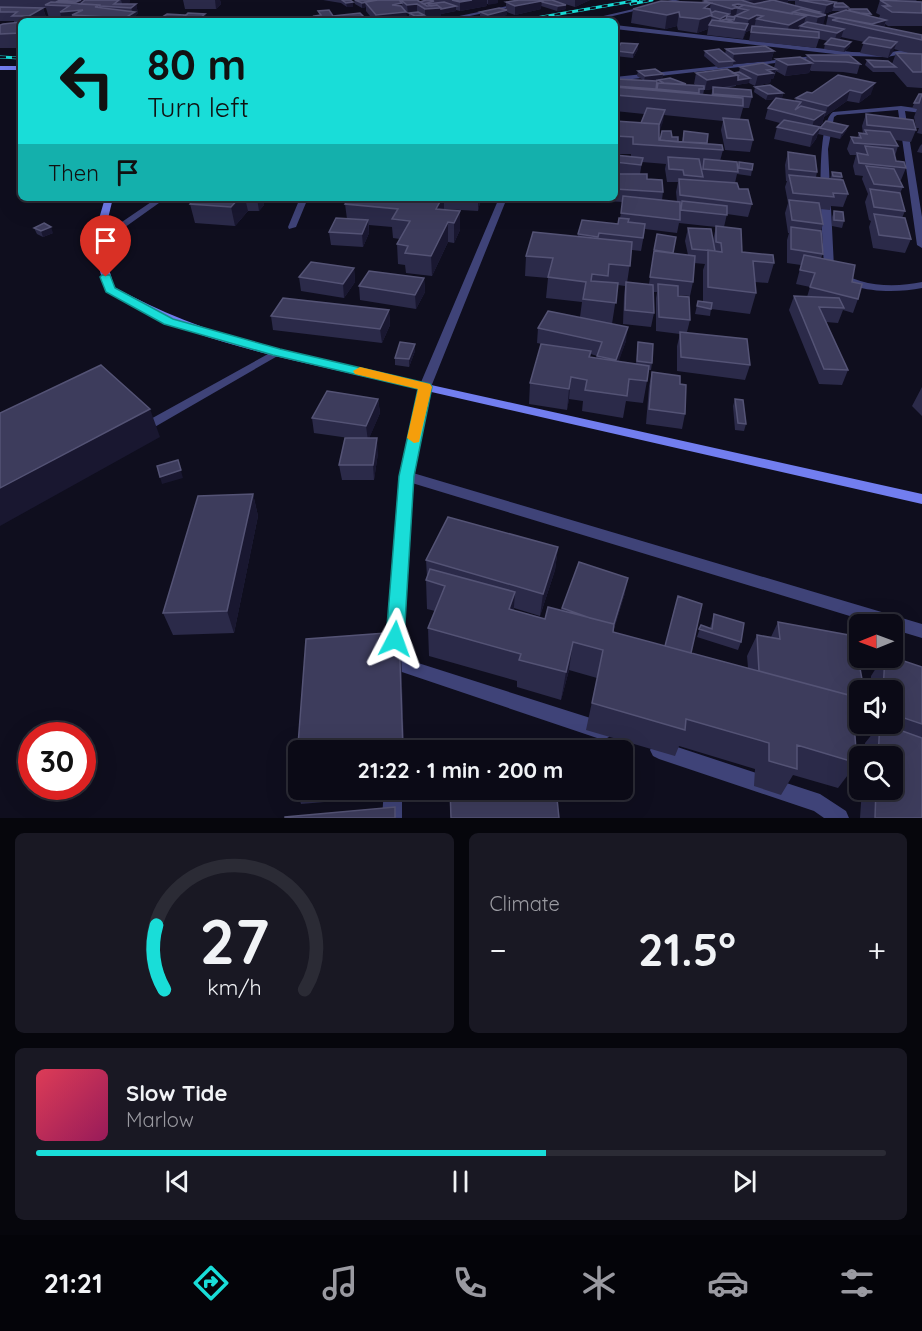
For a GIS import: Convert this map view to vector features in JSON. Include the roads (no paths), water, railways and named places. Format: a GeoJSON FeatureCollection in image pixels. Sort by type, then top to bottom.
{"type":"FeatureCollection","features":[{"type":"Feature","properties":{"kind":"main road"},"geometry":{"type":"LineString","coordinates":[[0,68],[18,68]]}},
{"type":"Feature","properties":{"kind":"main road"},"geometry":{"type":"LineString","coordinates":[[108,201],[97,243],[110,290],[168,322],[278,352],[425,387],[922,499]]}},
{"type":"Feature","properties":{"kind":"street"},"geometry":{"type":"LineString","coordinates":[[453,18],[544,0]]}},
{"type":"Feature","properties":{"kind":"street"},"geometry":{"type":"LineString","coordinates":[[598,18],[678,0]]}},
{"type":"Feature","properties":{"kind":"street"},"geometry":{"type":"LineString","coordinates":[[618,27],[852,54],[886,55],[922,48]]}},
{"type":"Feature","properties":{"kind":"street"},"geometry":{"type":"LineString","coordinates":[[618,79],[793,58],[852,54]]}},
{"type":"Feature","properties":{"kind":"street"},"geometry":{"type":"LineString","coordinates":[[922,111],[901,108],[831,116],[824,149],[829,268],[842,278],[875,286],[922,285]]}},
{"type":"Feature","properties":{"kind":"street"},"geometry":{"type":"LineString","coordinates":[[901,108],[922,245]]}},
{"type":"Feature","properties":{"kind":"street"},"geometry":{"type":"LineString","coordinates":[[97,243],[158,201]]}},
{"type":"Feature","properties":{"kind":"street"},"geometry":{"type":"LineString","coordinates":[[292,227],[303,201]]}},
{"type":"Feature","properties":{"kind":"street"},"geometry":{"type":"LineString","coordinates":[[502,201],[425,387],[406,476],[393,668],[618,736]]}},
{"type":"Feature","properties":{"kind":"street"},"geometry":{"type":"LineString","coordinates":[[134,434],[278,352]]}},
{"type":"Feature","properties":{"kind":"street"},"geometry":{"type":"LineString","coordinates":[[406,476],[922,631]]}},
{"type":"Feature","properties":{"kind":"street"},"geometry":{"type":"LineString","coordinates":[[640,744],[820,803],[839,818]]}},
{"type":"Feature","properties":{"kind":"street"},"geometry":{"type":"LineString","coordinates":[[393,800],[393,818]]}},
{"type":"Feature","properties":{"kind":"railway"},"geometry":{"type":"LineString","coordinates":[[536,18],[639,0]]}},
{"type":"Feature","properties":{"kind":"railway"},"geometry":{"type":"LineString","coordinates":[[631,4],[652,0]]}},
{"type":"Feature","properties":{"kind":"railway"},"geometry":{"type":"LineString","coordinates":[[0,57],[18,58]]}}]}
